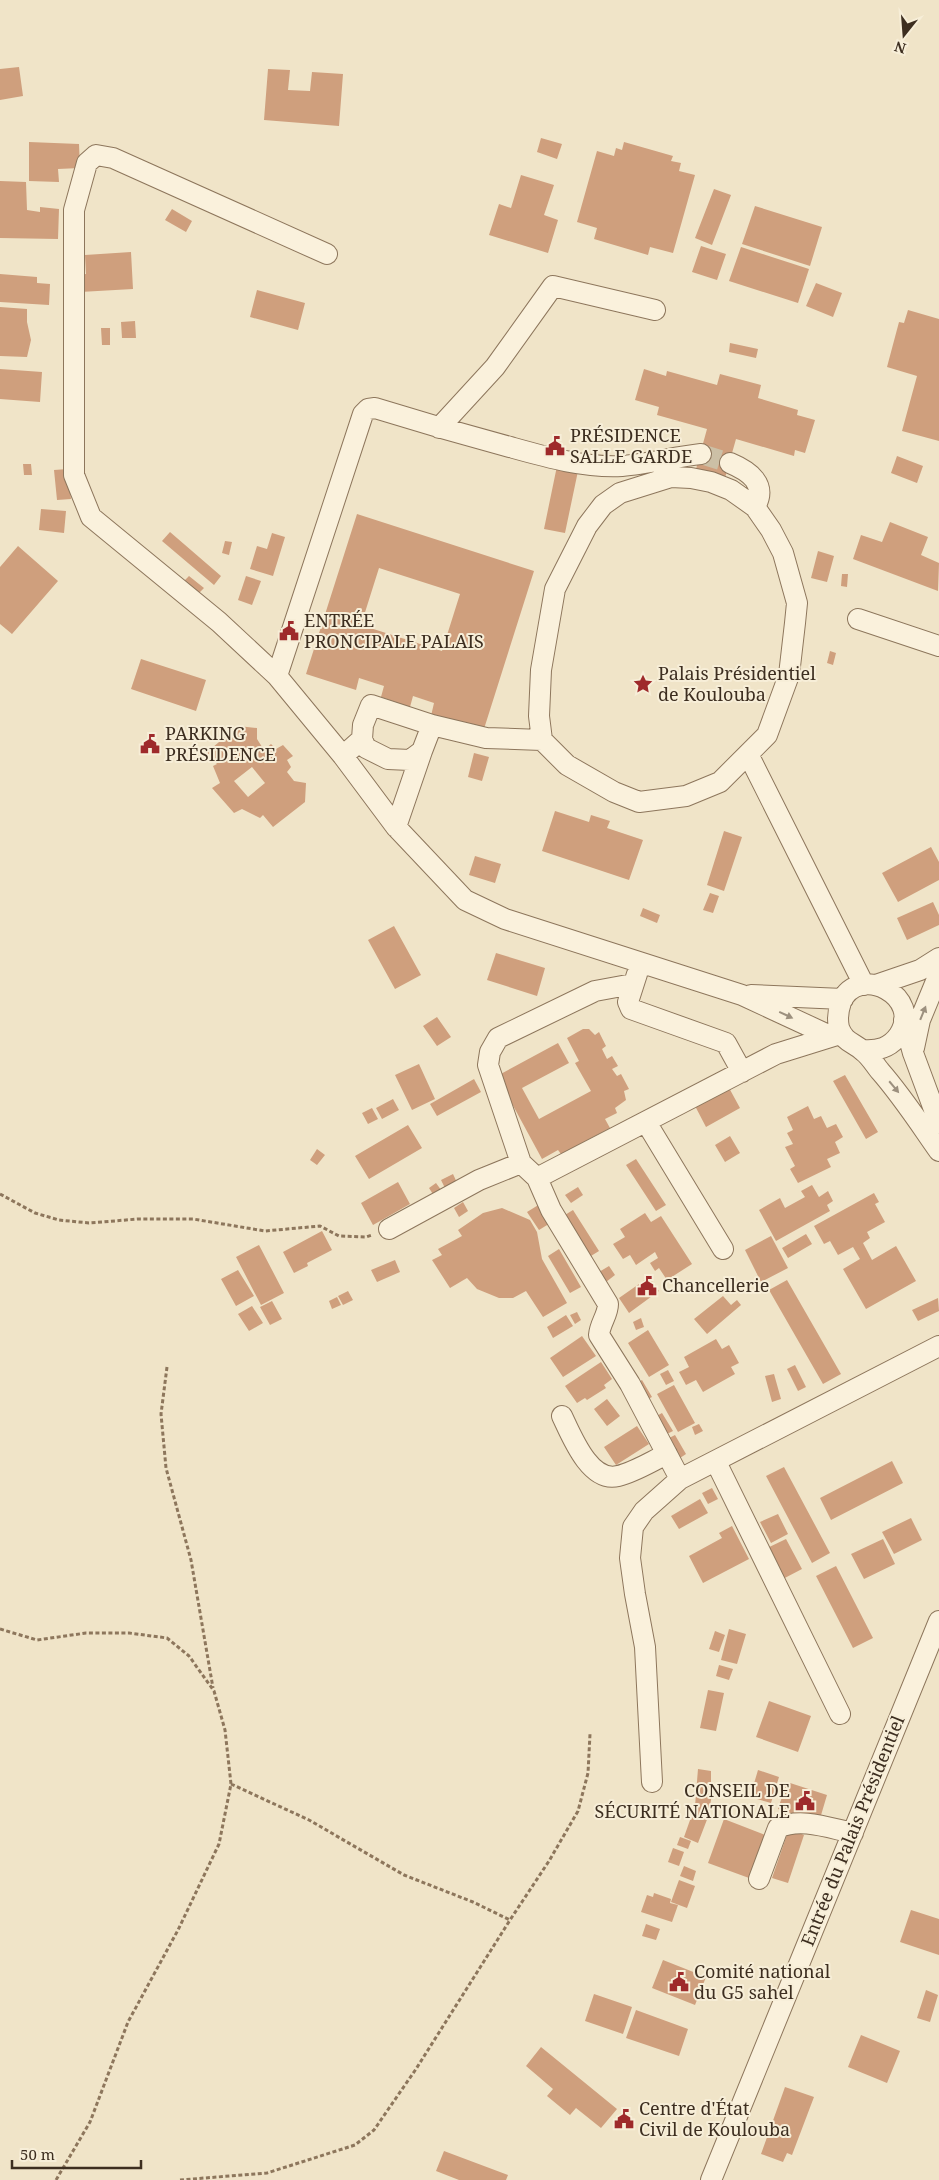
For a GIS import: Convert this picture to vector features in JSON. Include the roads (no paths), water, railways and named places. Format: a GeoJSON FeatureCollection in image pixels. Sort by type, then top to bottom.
{"type":"FeatureCollection","features":[{"type":"Feature","properties":{"kind":"street"},"geometry":{"type":"LineString","coordinates":[[327,254],[113,158],[96,155],[87,163],[74,210],[74,475],[91,517],[219,622],[277,676],[343,756],[396,828],[465,900],[505,919],[742,995],[826,1034],[841,1033]]}},
{"type":"Feature","properties":{"kind":"street"},"geometry":{"type":"LineString","coordinates":[[439,428],[495,366],[553,286],[655,310]]}},
{"type":"Feature","properties":{"kind":"street"},"geometry":{"type":"LineString","coordinates":[[277,676],[363,414],[368,409],[375,408],[439,428],[561,460],[587,464],[622,466],[701,454]]}},
{"type":"Feature","properties":{"kind":"street"},"geometry":{"type":"LineString","coordinates":[[647,461],[657,480]]}},
{"type":"Feature","properties":{"kind":"street"},"geometry":{"type":"LineString","coordinates":[[730,463],[745,469],[755,480],[760,491],[759,500],[755,506]]}},
{"type":"Feature","properties":{"kind":"street"},"geometry":{"type":"LineString","coordinates":[[671,477],[691,478],[710,482],[732,490],[755,506],[772,530],[783,553],[797,603],[789,675],[767,735],[720,782],[686,796],[638,802],[614,792],[567,765],[542,740],[539,716],[541,670],[555,589],[587,526],[603,505],[620,493],[671,477]]}},
{"type":"Feature","properties":{"kind":"street"},"geometry":{"type":"LineString","coordinates":[[858,619],[939,646]]}},
{"type":"Feature","properties":{"kind":"street"},"geometry":{"type":"LineString","coordinates":[[422,752],[410,760],[388,759],[366,748],[362,739],[363,725],[370,706],[432,725],[486,738],[542,740]]}},
{"type":"Feature","properties":{"kind":"street"},"geometry":{"type":"LineString","coordinates":[[396,828],[432,725]]}},
{"type":"Feature","properties":{"kind":"street"},"geometry":{"type":"LineString","coordinates":[[343,756],[362,739]]}},
{"type":"Feature","properties":{"kind":"street"},"geometry":{"type":"LineString","coordinates":[[748,754],[870,985],[893,993],[900,1001],[904,1010],[902,1031],[890,1044],[874,1051],[862,1050]]}},
{"type":"Feature","properties":{"kind":"street"},"geometry":{"type":"LineString","coordinates":[[939,958],[920,970],[856,988],[843,999],[838,1010],[838,1022],[841,1033],[850,1044],[862,1050],[898,1090],[939,1151]]}},
{"type":"Feature","properties":{"kind":"street"},"geometry":{"type":"LineString","coordinates":[[641,962],[628,1002],[631,1009],[726,1043],[742,1072]]}},
{"type":"Feature","properties":{"kind":"street"},"geometry":{"type":"LineString","coordinates":[[912,1053],[920,1020],[939,974]]}},
{"type":"Feature","properties":{"kind":"street"},"geometry":{"type":"LineString","coordinates":[[633,984],[595,991],[498,1038],[490,1052],[488,1065],[521,1163],[537,1178],[551,1210],[608,1304],[608,1311],[600,1327],[599,1335],[630,1384],[680,1479]]}},
{"type":"Feature","properties":{"kind":"street"},"geometry":{"type":"LineString","coordinates":[[742,995],[843,999]]}},
{"type":"Feature","properties":{"kind":"street"},"geometry":{"type":"LineString","coordinates":[[904,1020],[912,1053],[939,1123]]}},
{"type":"Feature","properties":{"kind":"street"},"geometry":{"type":"LineString","coordinates":[[537,1178],[776,1054],[841,1033]]}},
{"type":"Feature","properties":{"kind":"street"},"geometry":{"type":"LineString","coordinates":[[646,1122],[723,1249]]}},
{"type":"Feature","properties":{"kind":"street"},"geometry":{"type":"LineString","coordinates":[[389,1229],[479,1180],[521,1163]]}},
{"type":"Feature","properties":{"kind":"street"},"geometry":{"type":"LineString","coordinates":[[652,1782],[645,1647],[630,1558],[633,1527],[644,1511],[680,1479],[939,1346]]}},
{"type":"Feature","properties":{"kind":"street"},"geometry":{"type":"LineString","coordinates":[[562,1416],[577,1448],[595,1471],[604,1477],[618,1477],[667,1454]]}},
{"type":"Feature","properties":{"kind":"street"},"geometry":{"type":"LineString","coordinates":[[716,1462],[840,1714]]}},
{"type":"Feature","properties":{"kind":"street","name":"Entrée du Palais Présidentiel"},"geometry":{"type":"LineString","coordinates":[[711,2180],[939,1621]]}},
{"type":"Feature","properties":{"kind":"street"},"geometry":{"type":"LineString","coordinates":[[759,1879],[778,1828],[788,1823],[808,1824],[853,1833]]}},
{"type":"Feature","properties":{"kind":"tunnel"},"geometry":{"type":"LineString","coordinates":[[701,454],[730,463]]}},
{"type":"Feature","properties":{"kind":"place","name":"PRÉSIDENCE SALLE GARDE"},"geometry":{"type":"Point","coordinates":[555,446]}},
{"type":"Feature","properties":{"kind":"place","name":"ENTRÉE PRONCIPALE PALAIS"},"geometry":{"type":"Point","coordinates":[289,631]}},
{"type":"Feature","properties":{"kind":"place","name":"Palais Présidentiel de Koulouba"},"geometry":{"type":"Point","coordinates":[643,684]}},
{"type":"Feature","properties":{"kind":"place","name":"PARKING PRÉSIDENCE"},"geometry":{"type":"Point","coordinates":[150,744]}},
{"type":"Feature","properties":{"kind":"place","name":"Chancellerie"},"geometry":{"type":"Point","coordinates":[647,1286]}},
{"type":"Feature","properties":{"kind":"place","name":"CONSEIL DE SÉCURITÉ NATIONALE"},"geometry":{"type":"Point","coordinates":[805,1801]}},
{"type":"Feature","properties":{"kind":"place","name":"Comité national du G5 sahel"},"geometry":{"type":"Point","coordinates":[679,1982]}},
{"type":"Feature","properties":{"kind":"place","name":"Centre d'État Civil de Koulouba"},"geometry":{"type":"Point","coordinates":[624,2119]}}]}
